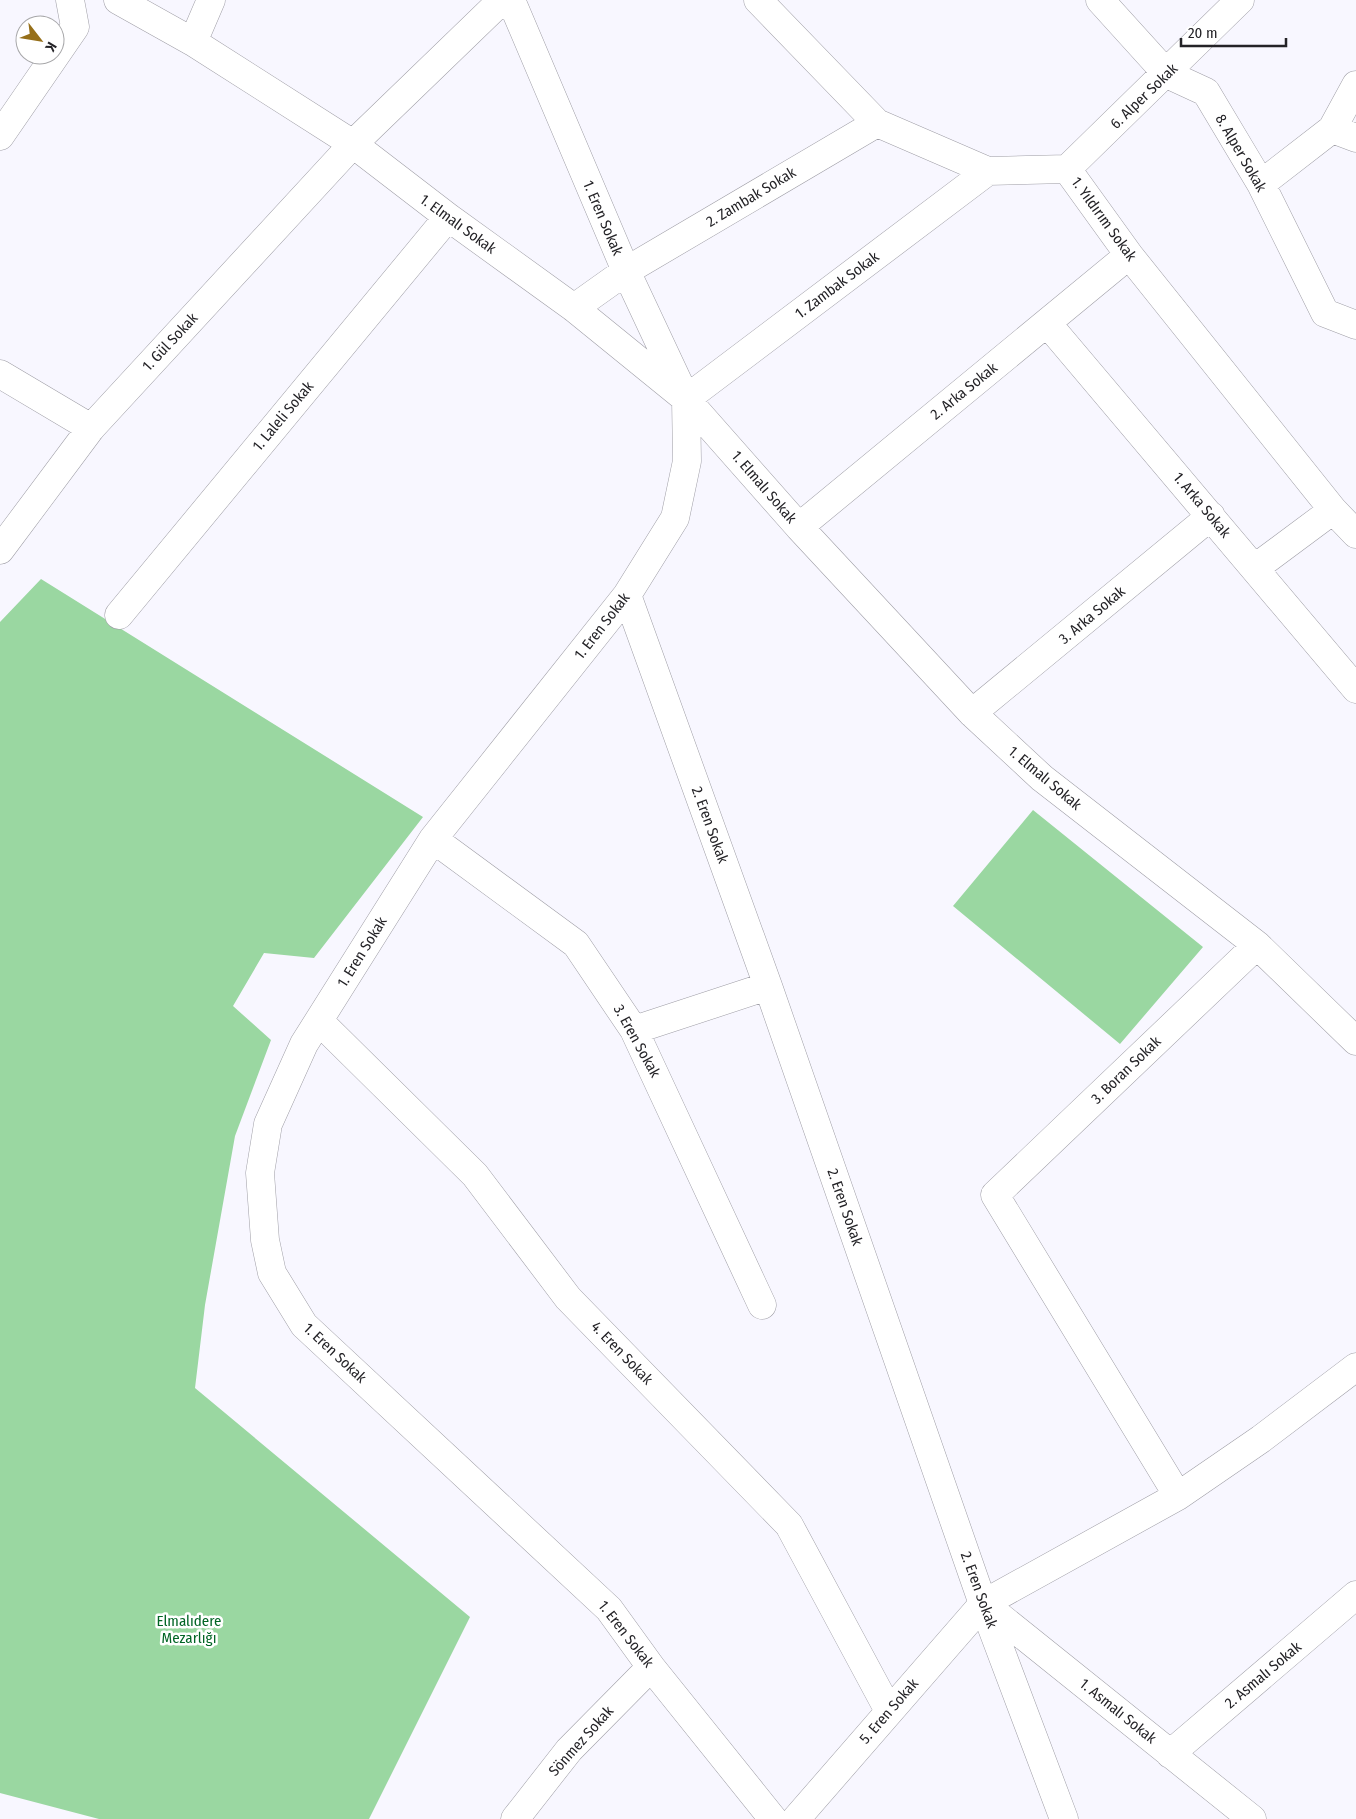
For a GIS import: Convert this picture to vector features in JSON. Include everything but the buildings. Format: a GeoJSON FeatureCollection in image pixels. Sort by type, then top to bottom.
{"type":"FeatureCollection","features":[{"type":"Feature","properties":{"kind":"street"},"geometry":{"type":"LineString","coordinates":[[0,136],[75,27],[70,0]]}},
{"type":"Feature","properties":{"kind":"street","name":"1. Elmalı Sokak"},"geometry":{"type":"LineString","coordinates":[[118,0],[193,42],[353,144],[448,217],[574,308],[686,399],[799,527],[972,714],[1042,778],[1257,945],[1356,1041]]}},
{"type":"Feature","properties":{"kind":"street"},"geometry":{"type":"LineString","coordinates":[[193,42],[210,0]]}},
{"type":"Feature","properties":{"kind":"street","name":"1. Gül Sokak"},"geometry":{"type":"LineString","coordinates":[[0,550],[91,428],[353,144],[502,0]]}},
{"type":"Feature","properties":{"kind":"street","name":"1. Eren Sokak"},"geometry":{"type":"LineString","coordinates":[[511,0],[626,271],[686,399],[687,461],[675,518],[627,595],[433,839],[304,1044],[268,1124],[260,1173],[265,1240],[272,1273],[304,1325],[609,1609],[651,1667],[773,1819]]}},
{"type":"Feature","properties":{"kind":"street","name":"1. Yıldırım Sokak"},"geometry":{"type":"LineString","coordinates":[[758,0],[877,123],[988,171],[1067,169],[1129,255],[1333,510],[1356,534]]}},
{"type":"Feature","properties":{"kind":"street","name":"8. Alper Sokak"},"geometry":{"type":"LineString","coordinates":[[1100,0],[1167,74],[1206,92],[1260,184],[1325,313],[1356,325]]}},
{"type":"Feature","properties":{"kind":"street","name":"6. Alper Sokak"},"geometry":{"type":"LineString","coordinates":[[1067,169],[1167,74],[1240,0]]}},
{"type":"Feature","properties":{"kind":"street"},"geometry":{"type":"LineString","coordinates":[[1260,184],[1344,133],[1356,85]]}},
{"type":"Feature","properties":{"kind":"street","name":"2. Zambak Sokak"},"geometry":{"type":"LineString","coordinates":[[574,308],[626,271],[877,123]]}},
{"type":"Feature","properties":{"kind":"street","name":"1. Zambak Sokak"},"geometry":{"type":"LineString","coordinates":[[686,399],[988,171]]}},
{"type":"Feature","properties":{"kind":"street","name":"1. Laleli Sokak"},"geometry":{"type":"LineString","coordinates":[[119,616],[448,217]]}},
{"type":"Feature","properties":{"kind":"street","name":"2. Arka Sokak"},"geometry":{"type":"LineString","coordinates":[[799,527],[1129,255]]}},
{"type":"Feature","properties":{"kind":"street","name":"1. Arka Sokak"},"geometry":{"type":"LineString","coordinates":[[1047,322],[1356,689]]}},
{"type":"Feature","properties":{"kind":"street"},"geometry":{"type":"LineString","coordinates":[[0,374],[91,428]]}},
{"type":"Feature","properties":{"kind":"street"},"geometry":{"type":"LineString","coordinates":[[1254,568],[1333,510]]}},
{"type":"Feature","properties":{"kind":"street","name":"3. Arka Sokak"},"geometry":{"type":"LineString","coordinates":[[972,714],[1211,516]]}},
{"type":"Feature","properties":{"kind":"street","name":"2. Eren Sokak"},"geometry":{"type":"LineString","coordinates":[[627,595],[768,986],[983,1604],[1064,1819]]}},
{"type":"Feature","properties":{"kind":"street","name":"3. Eren Sokak"},"geometry":{"type":"LineString","coordinates":[[433,839],[576,944],[634,1030],[762,1305]]}},
{"type":"Feature","properties":{"kind":"street","name":"3. Boran Sokak"},"geometry":{"type":"LineString","coordinates":[[1178,1496],[996,1195],[1257,945]]}},
{"type":"Feature","properties":{"kind":"street"},"geometry":{"type":"LineString","coordinates":[[634,1030],[768,986]]}},
{"type":"Feature","properties":{"kind":"street","name":"4. Eren Sokak"},"geometry":{"type":"LineString","coordinates":[[318,1021],[475,1175],[568,1298],[789,1525],[889,1711]]}},
{"type":"Feature","properties":{"kind":"street","name":"5. Eren Sokak"},"geometry":{"type":"LineString","coordinates":[[796,1819],[983,1604],[1178,1496],[1261,1439],[1356,1368]]}},
{"type":"Feature","properties":{"kind":"street","name":"2. Asmalı Sokak"},"geometry":{"type":"LineString","coordinates":[[1170,1754],[1356,1596]]}},
{"type":"Feature","properties":{"kind":"street","name":"1. Asmalı Sokak"},"geometry":{"type":"LineString","coordinates":[[983,1604],[1252,1819]]}},
{"type":"Feature","properties":{"kind":"street","name":"Sönmez Sokak"},"geometry":{"type":"LineString","coordinates":[[515,1819],[569,1750],[651,1667]]}},
{"type":"Feature","properties":{"kind":"green space","name":"Elmalıdere Mezarlığı"},"geometry":{"type":"Polygon","coordinates":[[[41,579],[423,817],[314,958],[264,953],[233,1006],[271,1040],[235,1136],[205,1305],[195,1388],[470,1617],[369,1819],[99,1819],[0,1793],[0,622],[41,579]]]}},
{"type":"Feature","properties":{"kind":"green space"},"geometry":{"type":"Polygon","coordinates":[[[1033,810],[1203,947],[1120,1044],[953,906],[1033,810]]]}}]}
